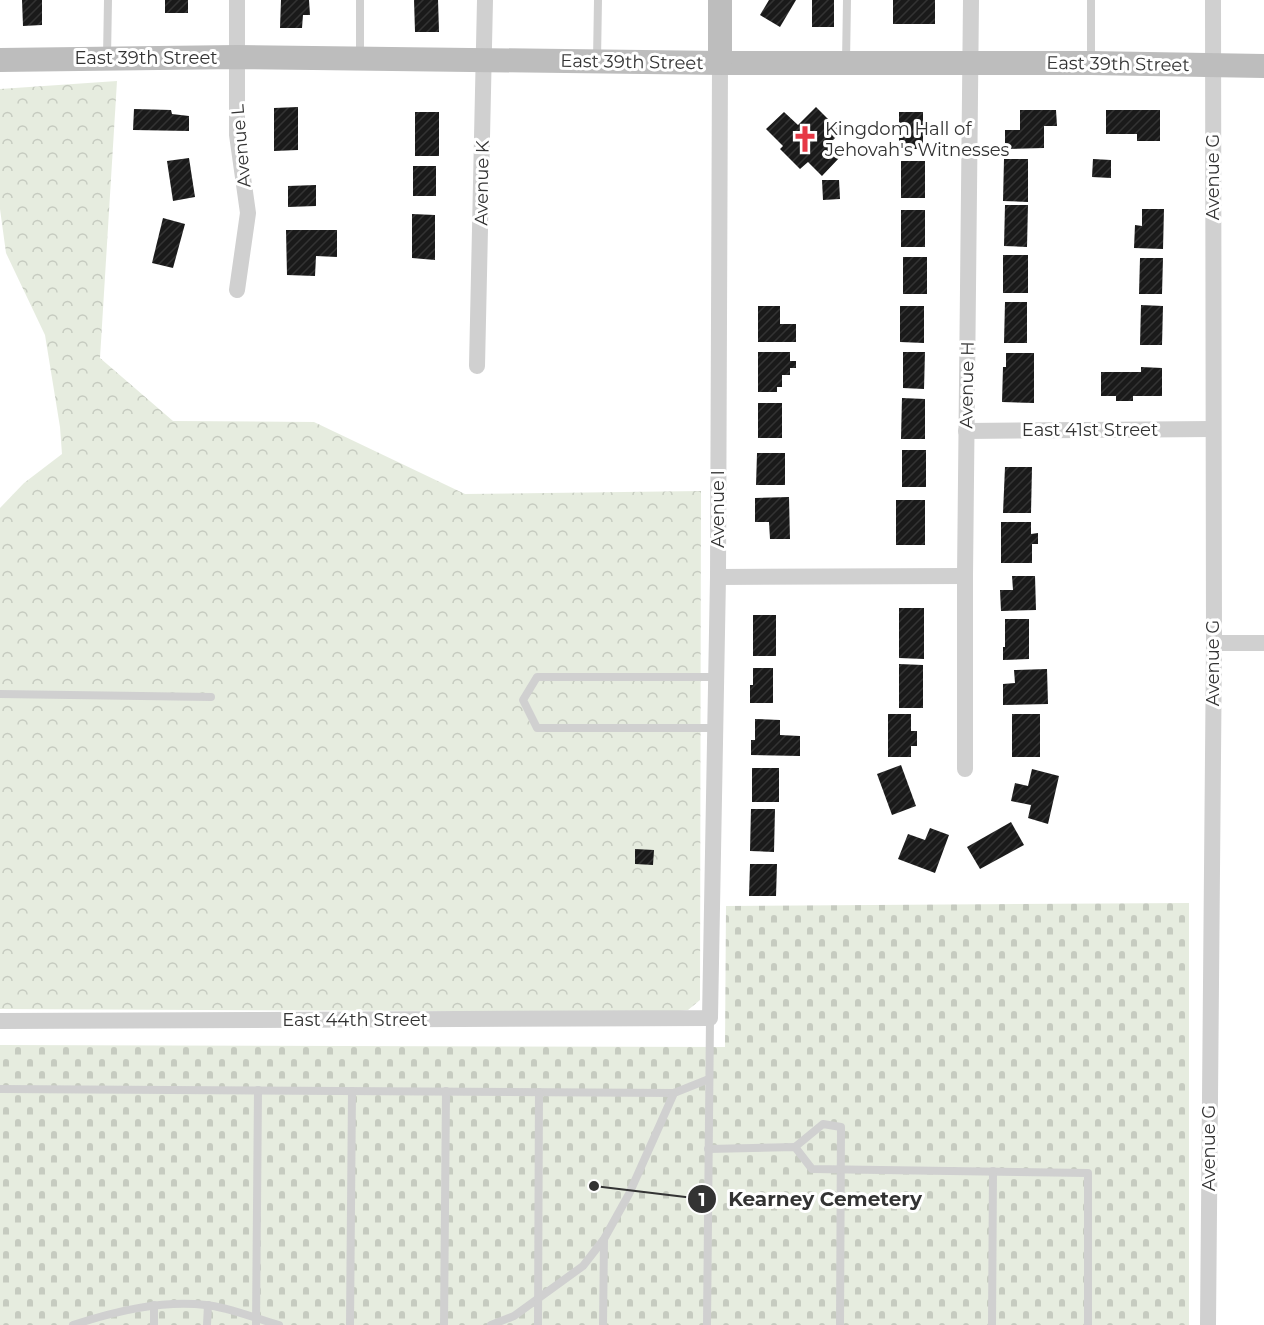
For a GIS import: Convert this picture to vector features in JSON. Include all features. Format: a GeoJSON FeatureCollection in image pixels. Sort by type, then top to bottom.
{"type":"FeatureCollection","features":[{"type":"Feature","properties":{"kind":"main road","name":"Avenue I"},"geometry":{"type":"LineString","coordinates":[[720,0],[720,63]]}},
{"type":"Feature","properties":{"kind":"main road","name":"East 39th Street"},"geometry":{"type":"LineString","coordinates":[[0,60],[237,57],[1264,66]]}},
{"type":"Feature","properties":{"kind":"street","name":"Avenue L"},"geometry":{"type":"LineString","coordinates":[[237,0],[237,135],[248,213],[237,290]]}},
{"type":"Feature","properties":{"kind":"street","name":"Avenue K"},"geometry":{"type":"LineString","coordinates":[[477,366],[485,59],[484,0]]}},
{"type":"Feature","properties":{"kind":"street","name":"Avenue H"},"geometry":{"type":"LineString","coordinates":[[965,769],[970,0]]}},
{"type":"Feature","properties":{"kind":"street","name":"Avenue G"},"geometry":{"type":"LineString","coordinates":[[1208,1325],[1214,643],[1213,0]]}},
{"type":"Feature","properties":{"kind":"street","name":"Avenue I"},"geometry":{"type":"LineString","coordinates":[[710,1018],[717,676],[720,63]]}},
{"type":"Feature","properties":{"kind":"street","name":"East 41st Street"},"geometry":{"type":"LineString","coordinates":[[966,430],[1213,429]]}},
{"type":"Feature","properties":{"kind":"street"},"geometry":{"type":"LineString","coordinates":[[718,578],[965,576]]}},
{"type":"Feature","properties":{"kind":"street"},"geometry":{"type":"LineString","coordinates":[[1214,643],[1264,643]]}},
{"type":"Feature","properties":{"kind":"street","name":"East 44th Street"},"geometry":{"type":"LineString","coordinates":[[0,1021],[710,1018]]}},
{"type":"Feature","properties":{"kind":"lane"},"geometry":{"type":"LineString","coordinates":[[108,0],[108,58]]}},
{"type":"Feature","properties":{"kind":"lane"},"geometry":{"type":"LineString","coordinates":[[360,0],[360,58]]}},
{"type":"Feature","properties":{"kind":"lane"},"geometry":{"type":"LineString","coordinates":[[597,61],[598,0]]}},
{"type":"Feature","properties":{"kind":"lane"},"geometry":{"type":"LineString","coordinates":[[846,63],[847,0]]}},
{"type":"Feature","properties":{"kind":"lane"},"geometry":{"type":"LineString","coordinates":[[1091,63],[1092,0]]}},
{"type":"Feature","properties":{"kind":"lane"},"geometry":{"type":"LineString","coordinates":[[716,728],[537,728],[524,700],[537,676],[717,676]]}},
{"type":"Feature","properties":{"kind":"lane"},"geometry":{"type":"LineString","coordinates":[[0,694],[211,697]]}},
{"type":"Feature","properties":{"kind":"lane"},"geometry":{"type":"LineString","coordinates":[[706,1325],[710,1018]]}},
{"type":"Feature","properties":{"kind":"lane"},"geometry":{"type":"LineString","coordinates":[[0,1089],[674,1093],[709,1079]]}},
{"type":"Feature","properties":{"kind":"lane"},"geometry":{"type":"LineString","coordinates":[[256,1322],[258,1090]]}},
{"type":"Feature","properties":{"kind":"lane"},"geometry":{"type":"LineString","coordinates":[[350,1325],[352,1091]]}},
{"type":"Feature","properties":{"kind":"lane"},"geometry":{"type":"LineString","coordinates":[[444,1325],[446,1091]]}},
{"type":"Feature","properties":{"kind":"lane"},"geometry":{"type":"LineString","coordinates":[[538,1325],[539,1092]]}},
{"type":"Feature","properties":{"kind":"lane"},"geometry":{"type":"LineString","coordinates":[[491,1325],[514,1316],[584,1266],[604,1239],[629,1194],[674,1093]]}},
{"type":"Feature","properties":{"kind":"lane"},"geometry":{"type":"LineString","coordinates":[[708,1149],[795,1147],[823,1124],[841,1127],[840,1325]]}},
{"type":"Feature","properties":{"kind":"lane"},"geometry":{"type":"LineString","coordinates":[[795,1147],[812,1169],[1088,1173],[1088,1325]]}},
{"type":"Feature","properties":{"kind":"lane"},"geometry":{"type":"LineString","coordinates":[[992,1325],[993,1171]]}},
{"type":"Feature","properties":{"kind":"lane"},"geometry":{"type":"LineString","coordinates":[[603,1325],[604,1239]]}},
{"type":"Feature","properties":{"kind":"lane"},"geometry":{"type":"LineString","coordinates":[[73,1325],[99,1321],[154,1305],[208,1305],[256,1322],[279,1325]]}},
{"type":"Feature","properties":{"kind":"lane"},"geometry":{"type":"LineString","coordinates":[[154,1305],[154,1325]]}},
{"type":"Feature","properties":{"kind":"lane"},"geometry":{"type":"LineString","coordinates":[[207,1325],[208,1305]]}},
{"type":"Feature","properties":{"kind":"green space"},"geometry":{"type":"Polygon","coordinates":[[[117,81],[100,358],[173,421],[314,422],[465,494],[701,491],[700,1000],[688,1010],[670,1012],[0,1009],[0,508],[24,483],[62,454],[60,427],[45,335],[6,253],[0,209],[0,89],[117,81]]]}},
{"type":"Feature","properties":{"kind":"green space"},"geometry":{"type":"Polygon","coordinates":[[[1189,903],[1189,1325],[0,1325],[0,1045],[725,1047],[726,906],[1189,903]]]}},
{"type":"Feature","properties":{"kind":"building"},"geometry":{"type":"Polygon","coordinates":[[[22,0],[42,0],[42,25],[23,26],[22,0]]]}},
{"type":"Feature","properties":{"kind":"building"},"geometry":{"type":"Polygon","coordinates":[[[165,0],[188,0],[188,13],[165,13],[165,0]]]}},
{"type":"Feature","properties":{"kind":"building"},"geometry":{"type":"Polygon","coordinates":[[[281,0],[309,0],[310,15],[303,15],[302,28],[280,28],[281,0]]]}},
{"type":"Feature","properties":{"kind":"building"},"geometry":{"type":"Polygon","coordinates":[[[414,0],[438,0],[439,32],[415,32],[414,0]]]}},
{"type":"Feature","properties":{"kind":"building"},"geometry":{"type":"Polygon","coordinates":[[[769,0],[796,0],[780,27],[760,15],[769,0]]]}},
{"type":"Feature","properties":{"kind":"building"},"geometry":{"type":"Polygon","coordinates":[[[812,0],[834,0],[834,27],[812,27],[812,0]]]}},
{"type":"Feature","properties":{"kind":"building"},"geometry":{"type":"Polygon","coordinates":[[[893,0],[935,0],[935,24],[893,24],[893,0]]]}},
{"type":"Feature","properties":{"kind":"building"},"geometry":{"type":"Polygon","coordinates":[[[298,107],[298,150],[274,151],[274,108],[298,107]]]}},
{"type":"Feature","properties":{"kind":"building","name":"Kingdom Hall of Jehovah's Witnesses"},"geometry":{"type":"Polygon","coordinates":[[[816,107],[841,132],[828,145],[840,157],[822,176],[808,162],[800,169],[780,149],[783,146],[766,129],[784,112],[798,125],[816,107]]]}},
{"type":"Feature","properties":{"kind":"building"},"geometry":{"type":"Polygon","coordinates":[[[134,109],[171,110],[172,114],[189,116],[189,131],[133,130],[134,109]]]}},
{"type":"Feature","properties":{"kind":"building"},"geometry":{"type":"Polygon","coordinates":[[[1020,110],[1056,110],[1057,126],[1044,126],[1044,148],[1005,149],[1005,130],[1020,130],[1020,110]]]}},
{"type":"Feature","properties":{"kind":"building"},"geometry":{"type":"Polygon","coordinates":[[[1106,110],[1160,110],[1160,141],[1137,141],[1137,134],[1106,134],[1106,110]]]}},
{"type":"Feature","properties":{"kind":"building"},"geometry":{"type":"Polygon","coordinates":[[[415,112],[439,112],[439,156],[415,156],[415,112]]]}},
{"type":"Feature","properties":{"kind":"building"},"geometry":{"type":"Polygon","coordinates":[[[899,112],[923,112],[923,149],[899,149],[899,112]]]}},
{"type":"Feature","properties":{"kind":"building"},"geometry":{"type":"Polygon","coordinates":[[[189,158],[195,197],[173,201],[167,161],[189,158]]]}},
{"type":"Feature","properties":{"kind":"building"},"geometry":{"type":"Polygon","coordinates":[[[1004,159],[1028,159],[1028,202],[1003,201],[1004,159]]]}},
{"type":"Feature","properties":{"kind":"building"},"geometry":{"type":"Polygon","coordinates":[[[1093,159],[1111,160],[1111,178],[1092,177],[1093,159]]]}},
{"type":"Feature","properties":{"kind":"building"},"geometry":{"type":"Polygon","coordinates":[[[901,161],[925,161],[925,198],[901,198],[901,161]]]}},
{"type":"Feature","properties":{"kind":"building"},"geometry":{"type":"Polygon","coordinates":[[[413,166],[436,166],[436,196],[413,196],[413,166]]]}},
{"type":"Feature","properties":{"kind":"building"},"geometry":{"type":"Polygon","coordinates":[[[822,180],[839,180],[840,199],[823,200],[822,180]]]}},
{"type":"Feature","properties":{"kind":"building"},"geometry":{"type":"Polygon","coordinates":[[[316,185],[316,206],[288,207],[288,186],[316,185]]]}},
{"type":"Feature","properties":{"kind":"building"},"geometry":{"type":"Polygon","coordinates":[[[1005,205],[1028,205],[1027,247],[1004,246],[1005,205]]]}},
{"type":"Feature","properties":{"kind":"building"},"geometry":{"type":"Polygon","coordinates":[[[1142,209],[1164,209],[1163,249],[1134,248],[1135,225],[1142,226],[1142,209]]]}},
{"type":"Feature","properties":{"kind":"building"},"geometry":{"type":"Polygon","coordinates":[[[901,210],[925,210],[925,247],[901,247],[901,210]]]}},
{"type":"Feature","properties":{"kind":"building"},"geometry":{"type":"Polygon","coordinates":[[[412,214],[435,215],[435,260],[412,258],[412,214]]]}},
{"type":"Feature","properties":{"kind":"building"},"geometry":{"type":"Polygon","coordinates":[[[163,218],[185,224],[173,268],[152,263],[163,218]]]}},
{"type":"Feature","properties":{"kind":"building"},"geometry":{"type":"Polygon","coordinates":[[[286,230],[337,230],[337,257],[316,256],[315,276],[287,275],[286,230]]]}},
{"type":"Feature","properties":{"kind":"building"},"geometry":{"type":"Polygon","coordinates":[[[1003,255],[1028,255],[1028,293],[1003,293],[1003,255]]]}},
{"type":"Feature","properties":{"kind":"building"},"geometry":{"type":"Polygon","coordinates":[[[903,257],[927,257],[927,294],[903,294],[903,257]]]}},
{"type":"Feature","properties":{"kind":"building"},"geometry":{"type":"Polygon","coordinates":[[[1140,258],[1163,258],[1162,294],[1139,294],[1140,258]]]}},
{"type":"Feature","properties":{"kind":"building"},"geometry":{"type":"Polygon","coordinates":[[[1005,302],[1027,302],[1027,343],[1004,343],[1005,302]]]}},
{"type":"Feature","properties":{"kind":"building"},"geometry":{"type":"Polygon","coordinates":[[[1141,305],[1163,306],[1162,345],[1140,345],[1141,305]]]}},
{"type":"Feature","properties":{"kind":"building"},"geometry":{"type":"Polygon","coordinates":[[[758,306],[780,306],[780,324],[796,324],[796,342],[758,342],[758,306]]]}},
{"type":"Feature","properties":{"kind":"building"},"geometry":{"type":"Polygon","coordinates":[[[900,306],[924,306],[924,343],[900,342],[900,306]]]}},
{"type":"Feature","properties":{"kind":"building"},"geometry":{"type":"Polygon","coordinates":[[[758,352],[790,352],[790,361],[796,361],[796,368],[790,368],[790,375],[782,375],[782,387],[777,387],[777,392],[758,392],[758,352]]]}},
{"type":"Feature","properties":{"kind":"building"},"geometry":{"type":"Polygon","coordinates":[[[903,352],[925,352],[924,389],[903,388],[903,352]]]}},
{"type":"Feature","properties":{"kind":"building"},"geometry":{"type":"Polygon","coordinates":[[[1006,353],[1034,353],[1034,403],[1002,402],[1003,367],[1006,367],[1006,353]]]}},
{"type":"Feature","properties":{"kind":"building"},"geometry":{"type":"Polygon","coordinates":[[[1141,367],[1162,368],[1162,396],[1133,396],[1133,401],[1116,401],[1116,396],[1101,396],[1101,372],[1141,372],[1141,367]]]}},
{"type":"Feature","properties":{"kind":"building"},"geometry":{"type":"Polygon","coordinates":[[[902,398],[925,399],[925,439],[901,439],[902,398]]]}},
{"type":"Feature","properties":{"kind":"building"},"geometry":{"type":"Polygon","coordinates":[[[758,403],[782,403],[782,438],[758,438],[758,403]]]}},
{"type":"Feature","properties":{"kind":"building"},"geometry":{"type":"Polygon","coordinates":[[[902,450],[926,450],[926,487],[902,487],[902,450]]]}},
{"type":"Feature","properties":{"kind":"building"},"geometry":{"type":"Polygon","coordinates":[[[757,453],[785,453],[785,485],[756,485],[757,453]]]}},
{"type":"Feature","properties":{"kind":"building"},"geometry":{"type":"Polygon","coordinates":[[[1005,467],[1032,467],[1031,513],[1003,513],[1005,467]]]}},
{"type":"Feature","properties":{"kind":"building"},"geometry":{"type":"Polygon","coordinates":[[[789,497],[790,539],[770,539],[769,522],[755,522],[755,498],[789,497]]]}},
{"type":"Feature","properties":{"kind":"building"},"geometry":{"type":"Polygon","coordinates":[[[896,500],[925,500],[925,545],[896,545],[896,500]]]}},
{"type":"Feature","properties":{"kind":"building"},"geometry":{"type":"Polygon","coordinates":[[[1001,522],[1031,522],[1031,534],[1038,533],[1038,544],[1032,544],[1032,563],[1001,563],[1001,522]]]}},
{"type":"Feature","properties":{"kind":"building"},"geometry":{"type":"Polygon","coordinates":[[[1012,576],[1035,576],[1036,610],[1001,611],[1000,590],[1013,590],[1012,576]]]}},
{"type":"Feature","properties":{"kind":"building"},"geometry":{"type":"Polygon","coordinates":[[[899,608],[924,608],[924,659],[899,658],[899,608]]]}},
{"type":"Feature","properties":{"kind":"building"},"geometry":{"type":"Polygon","coordinates":[[[753,615],[776,615],[776,656],[753,656],[753,615]]]}},
{"type":"Feature","properties":{"kind":"building"},"geometry":{"type":"Polygon","coordinates":[[[1005,619],[1029,619],[1029,659],[1003,660],[1005,619]]]}},
{"type":"Feature","properties":{"kind":"building"},"geometry":{"type":"Polygon","coordinates":[[[899,664],[923,665],[923,708],[899,708],[899,664]]]}},
{"type":"Feature","properties":{"kind":"building"},"geometry":{"type":"Polygon","coordinates":[[[753,668],[773,668],[773,703],[750,703],[753,668]]]}},
{"type":"Feature","properties":{"kind":"building"},"geometry":{"type":"Polygon","coordinates":[[[1047,669],[1048,704],[1003,705],[1003,684],[1015,683],[1014,670],[1047,669]]]}},
{"type":"Feature","properties":{"kind":"building"},"geometry":{"type":"Polygon","coordinates":[[[888,714],[911,714],[911,731],[917,731],[917,746],[911,746],[911,757],[888,757],[888,714]]]}},
{"type":"Feature","properties":{"kind":"building"},"geometry":{"type":"Polygon","coordinates":[[[1012,714],[1040,714],[1040,757],[1012,757],[1012,714]]]}},
{"type":"Feature","properties":{"kind":"building"},"geometry":{"type":"Polygon","coordinates":[[[755,719],[780,720],[780,735],[800,736],[800,756],[751,755],[751,740],[755,740],[755,719]]]}},
{"type":"Feature","properties":{"kind":"building"},"geometry":{"type":"Polygon","coordinates":[[[901,765],[916,806],[892,815],[877,774],[901,765]]]}},
{"type":"Feature","properties":{"kind":"building"},"geometry":{"type":"Polygon","coordinates":[[[752,768],[779,768],[779,802],[752,802],[752,768]]]}},
{"type":"Feature","properties":{"kind":"building"},"geometry":{"type":"Polygon","coordinates":[[[1032,769],[1059,776],[1048,824],[1028,818],[1031,805],[1011,801],[1015,783],[1028,786],[1032,769]]]}},
{"type":"Feature","properties":{"kind":"building"},"geometry":{"type":"Polygon","coordinates":[[[751,809],[775,809],[774,852],[750,851],[751,809]]]}},
{"type":"Feature","properties":{"kind":"building"},"geometry":{"type":"Polygon","coordinates":[[[1011,822],[1024,845],[980,869],[967,847],[1011,822]]]}},
{"type":"Feature","properties":{"kind":"building"},"geometry":{"type":"Polygon","coordinates":[[[930,828],[949,835],[935,873],[898,859],[908,834],[925,840],[930,828]]]}},
{"type":"Feature","properties":{"kind":"building"},"geometry":{"type":"Polygon","coordinates":[[[635,849],[654,850],[653,865],[635,864],[635,849]]]}},
{"type":"Feature","properties":{"kind":"building"},"geometry":{"type":"Polygon","coordinates":[[[750,864],[777,864],[776,896],[749,896],[750,864]]]}},
{"type":"Feature","properties":{"kind":"place","name":"Kingdom Hall of Jehovah's Witnesses"},"geometry":{"type":"Point","coordinates":[805,139]}},
{"type":"Feature","properties":{"kind":"place","name":"Kearney Cemetery"},"geometry":{"type":"Point","coordinates":[594,1186]}}]}
